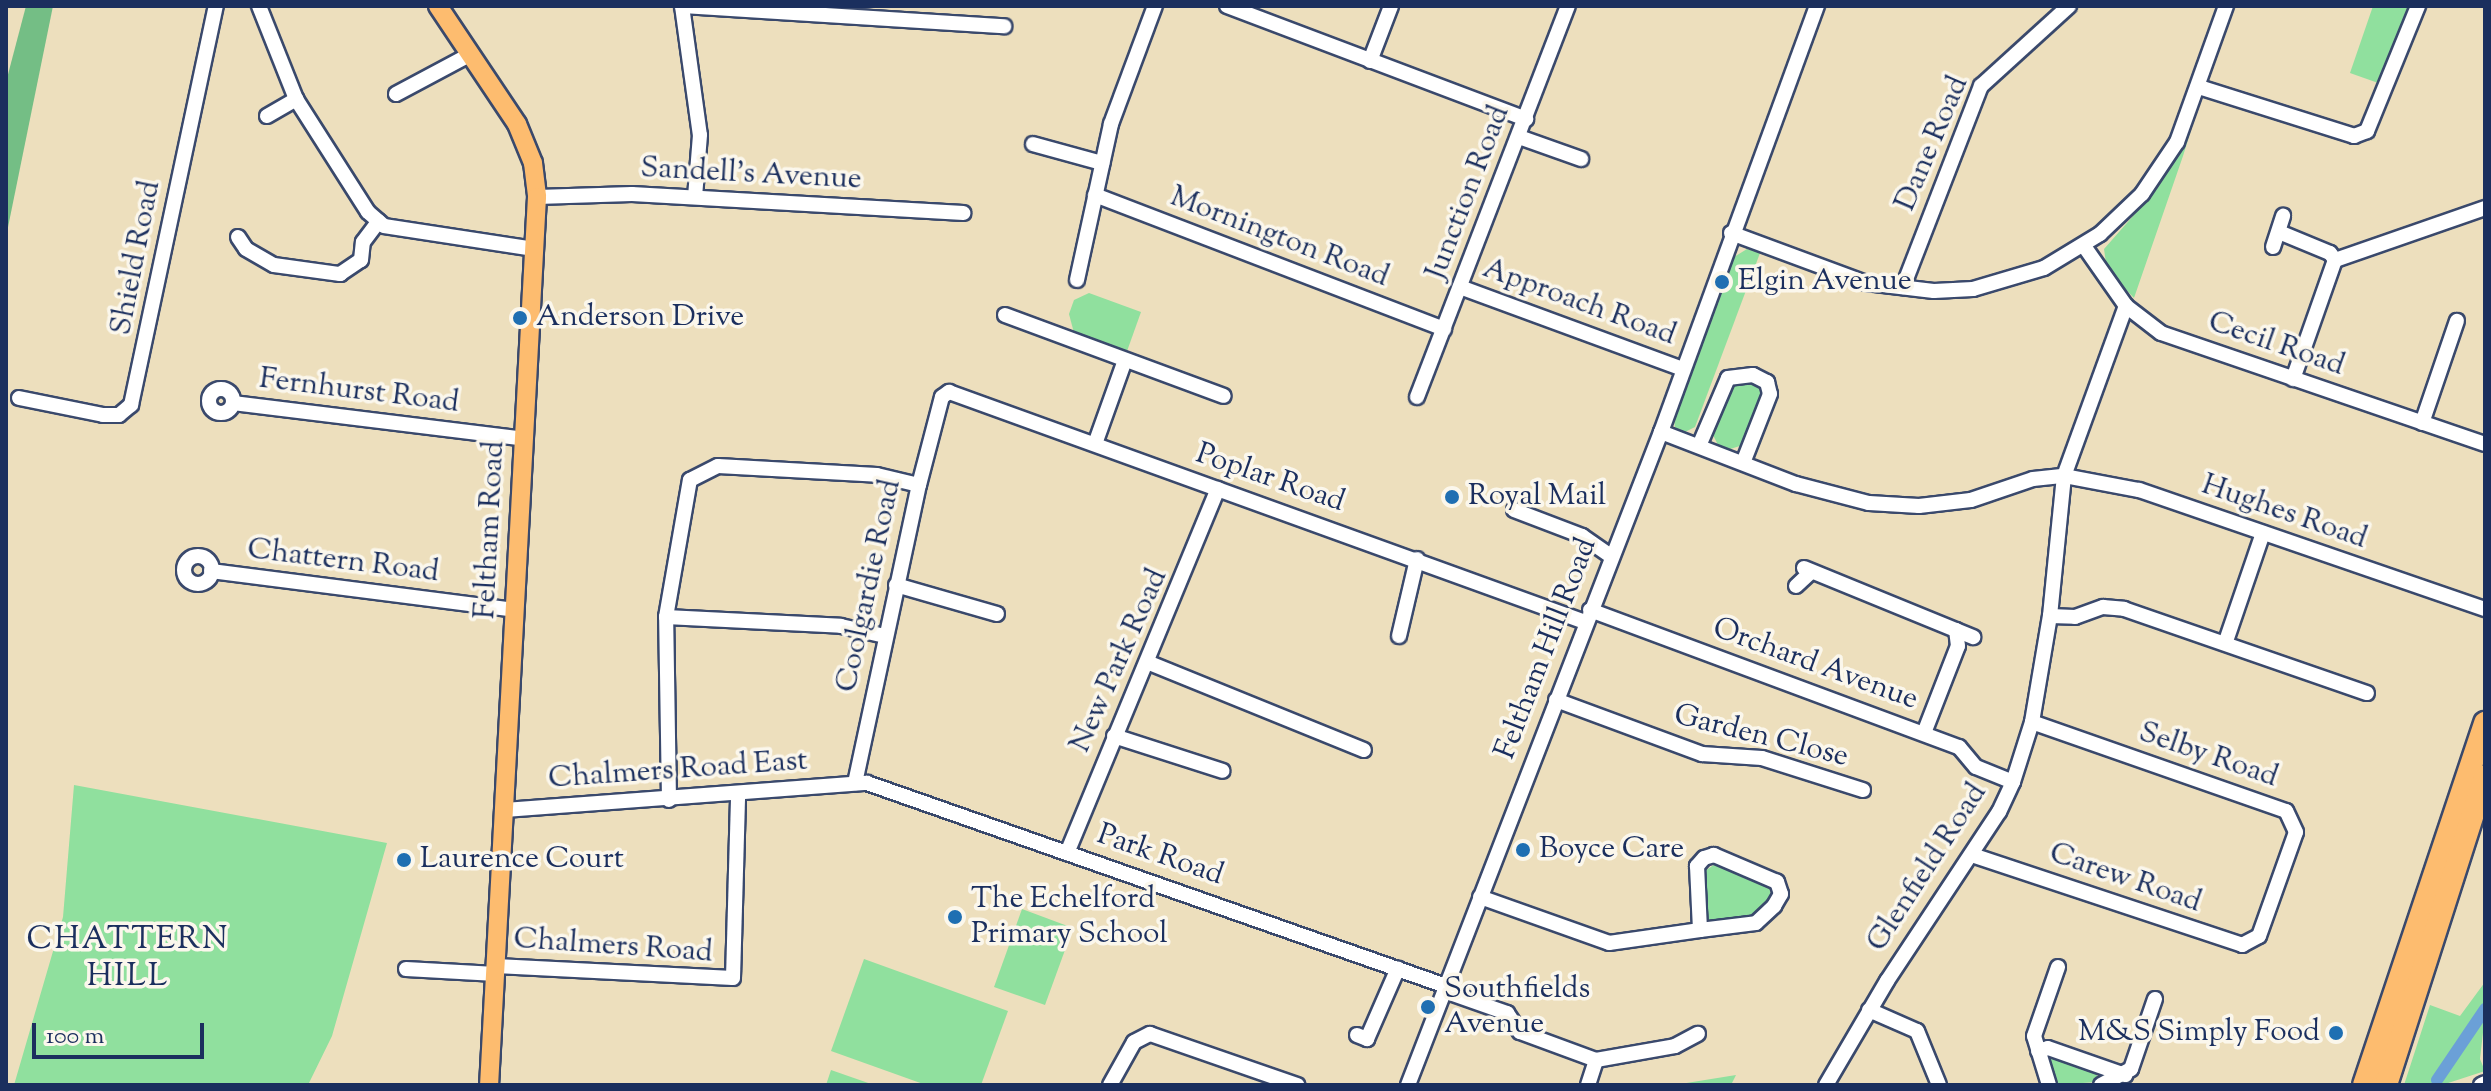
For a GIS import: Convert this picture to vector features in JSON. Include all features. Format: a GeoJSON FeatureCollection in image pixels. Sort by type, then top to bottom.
{"type":"FeatureCollection","features":[{"type":"Feature","properties":{"kind":"highway"},"geometry":{"type":"LineString","coordinates":[[2364,1085],[2485,723]]}},
{"type":"Feature","properties":{"kind":"highway"},"geometry":{"type":"LineString","coordinates":[[2388,1082],[2485,776]]}},
{"type":"Feature","properties":{"kind":"main road","name":"Feltham Road"},"geometry":{"type":"LineString","coordinates":[[438,6],[527,145],[537,197],[489,1085]]}},
{"type":"Feature","properties":{"kind":"street","name":"Shield Road"},"geometry":{"type":"LineString","coordinates":[[19,398],[103,415],[119,415],[131,405],[216,6]]}},
{"type":"Feature","properties":{"kind":"street"},"geometry":{"type":"LineString","coordinates":[[259,6],[296,99],[379,221],[399,232],[534,249]]}},
{"type":"Feature","properties":{"kind":"street"},"geometry":{"type":"LineString","coordinates":[[695,197],[700,135],[682,6],[1004,26]]}},
{"type":"Feature","properties":{"kind":"street"},"geometry":{"type":"LineString","coordinates":[[1077,280],[1102,163],[1155,6]]}},
{"type":"Feature","properties":{"kind":"street"},"geometry":{"type":"LineString","coordinates":[[1227,6],[1526,119]]}},
{"type":"Feature","properties":{"kind":"street"},"geometry":{"type":"LineString","coordinates":[[1370,61],[1391,6]]}},
{"type":"Feature","properties":{"kind":"street","name":"Junction Road"},"geometry":{"type":"LineString","coordinates":[[1417,397],[1568,6]]}},
{"type":"Feature","properties":{"kind":"street","name":"Feltham Hill Road"},"geometry":{"type":"LineString","coordinates":[[1408,1085],[1587,616],[1661,432],[1680,368],[1817,6]]}},
{"type":"Feature","properties":{"kind":"street","name":"Dane Road"},"geometry":{"type":"LineString","coordinates":[[1903,287],[1981,86],[2069,6]]}},
{"type":"Feature","properties":{"kind":"street"},"geometry":{"type":"LineString","coordinates":[[1731,233],[1866,283],[1960,290],[2014,280],[2084,246],[2142,194],[2177,142],[2226,6]]}},
{"type":"Feature","properties":{"kind":"street"},"geometry":{"type":"LineString","coordinates":[[2199,87],[2354,136],[2367,131],[2418,6]]}},
{"type":"Feature","properties":{"kind":"street"},"geometry":{"type":"LineString","coordinates":[[396,94],[471,54]]}},
{"type":"Feature","properties":{"kind":"street"},"geometry":{"type":"LineString","coordinates":[[267,116],[296,99]]}},
{"type":"Feature","properties":{"kind":"street"},"geometry":{"type":"LineString","coordinates":[[1519,137],[1581,159]]}},
{"type":"Feature","properties":{"kind":"street"},"geometry":{"type":"LineString","coordinates":[[1032,144],[1102,163]]}},
{"type":"Feature","properties":{"kind":"street","name":"Mornington Road"},"geometry":{"type":"LineString","coordinates":[[1095,195],[1444,329]]}},
{"type":"Feature","properties":{"kind":"street","name":"Sandell's Avenue"},"geometry":{"type":"LineString","coordinates":[[537,197],[695,197],[963,213]]}},
{"type":"Feature","properties":{"kind":"street"},"geometry":{"type":"LineString","coordinates":[[2335,260],[2485,208]]}},
{"type":"Feature","properties":{"kind":"street"},"geometry":{"type":"LineString","coordinates":[[2273,247],[2283,216]]}},
{"type":"Feature","properties":{"kind":"street"},"geometry":{"type":"LineString","coordinates":[[241,248],[274,265],[340,274],[361,260],[363,242],[379,221]]}},
{"type":"Feature","properties":{"kind":"street"},"geometry":{"type":"LineString","coordinates":[[2279,232],[2330,253],[2335,260]]}},
{"type":"Feature","properties":{"kind":"street","name":"Cecil Road"},"geometry":{"type":"LineString","coordinates":[[2084,246],[2126,306],[2161,333],[2485,444]]}},
{"type":"Feature","properties":{"kind":"street"},"geometry":{"type":"LineString","coordinates":[[2293,379],[2335,260]]}},
{"type":"Feature","properties":{"kind":"street","name":"Approach Road"},"geometry":{"type":"LineString","coordinates":[[1460,287],[1680,368]]}},
{"type":"Feature","properties":{"kind":"street","name":"Glenfield Road"},"geometry":{"type":"LineString","coordinates":[[1826,1085],[1869,1010],[1972,855],[2013,782],[2032,722],[2050,616],[2064,476],[2126,306]]}},
{"type":"Feature","properties":{"kind":"street"},"geometry":{"type":"LineString","coordinates":[[1005,315],[1224,396]]}},
{"type":"Feature","properties":{"kind":"street"},"geometry":{"type":"LineString","coordinates":[[2422,423],[2457,321]]}},
{"type":"Feature","properties":{"kind":"street"},"geometry":{"type":"LineString","coordinates":[[1095,444],[1125,360]]}},
{"type":"Feature","properties":{"kind":"street"},"geometry":{"type":"LineString","coordinates":[[1699,446],[1728,378],[1753,375],[1767,382],[1770,394],[1743,463]]}},
{"type":"Feature","properties":{"kind":"street"},"geometry":{"type":"LineString","coordinates":[[1195,405],[1201,389]]}},
{"type":"Feature","properties":{"kind":"street","name":"Poplar Road"},"geometry":{"type":"LineString","coordinates":[[941,401],[953,392],[1218,489],[1587,616]]}},
{"type":"Feature","properties":{"kind":"street","name":"Coolgardie Road"},"geometry":{"type":"LineString","coordinates":[[855,783],[896,585],[941,401]]}},
{"type":"Feature","properties":{"kind":"street","name":"Fernhurst Road"},"geometry":{"type":"LineString","coordinates":[[233,403],[525,439]]}},
{"type":"Feature","properties":{"kind":"street","name":"Hughes Road"},"geometry":{"type":"LineString","coordinates":[[1661,432],[1844,499],[1919,506],[1971,500],[2033,479],[2064,476],[2139,490],[2485,609]]}},
{"type":"Feature","properties":{"kind":"street"},"geometry":{"type":"LineString","coordinates":[[669,800],[666,617],[684,492],[701,471],[718,466],[877,475],[919,485]]}},
{"type":"Feature","properties":{"kind":"street","name":"New Park Road"},"geometry":{"type":"LineString","coordinates":[[1067,853],[1218,489]]}},
{"type":"Feature","properties":{"kind":"street"},"geometry":{"type":"LineString","coordinates":[[1514,510],[1582,536],[1611,556]]}},
{"type":"Feature","properties":{"kind":"street"},"geometry":{"type":"LineString","coordinates":[[2226,641],[2263,533]]}},
{"type":"Feature","properties":{"kind":"street"},"geometry":{"type":"LineString","coordinates":[[1399,636],[1417,559]]}},
{"type":"Feature","properties":{"kind":"street"},"geometry":{"type":"LineString","coordinates":[[1796,586],[1808,570],[1973,637]]}},
{"type":"Feature","properties":{"kind":"street","name":"Chattern Road"},"geometry":{"type":"LineString","coordinates":[[211,571],[515,610]]}},
{"type":"Feature","properties":{"kind":"street"},"geometry":{"type":"LineString","coordinates":[[896,585],[997,614]]}},
{"type":"Feature","properties":{"kind":"street"},"geometry":{"type":"LineString","coordinates":[[2050,616],[2075,617],[2103,607],[2117,608],[2226,641],[2367,693]]}},
{"type":"Feature","properties":{"kind":"street","name":"Orchard Avenue"},"geometry":{"type":"LineString","coordinates":[[1587,616],[1924,733],[1959,747],[1990,775],[2013,782]]}},
{"type":"Feature","properties":{"kind":"street"},"geometry":{"type":"LineString","coordinates":[[666,617],[841,626],[885,636]]}},
{"type":"Feature","properties":{"kind":"street"},"geometry":{"type":"LineString","coordinates":[[1924,733],[1958,646],[1956,630]]}},
{"type":"Feature","properties":{"kind":"street"},"geometry":{"type":"LineString","coordinates":[[1147,662],[1364,750]]}},
{"type":"Feature","properties":{"kind":"street","name":"Garden Close"},"geometry":{"type":"LineString","coordinates":[[1556,700],[1702,754],[1762,758],[1863,790]]}},
{"type":"Feature","properties":{"kind":"street","name":"Selby Road"},"geometry":{"type":"LineString","coordinates":[[2032,722],[2286,811],[2296,832],[2259,936]]}},
{"type":"Feature","properties":{"kind":"street"},"geometry":{"type":"LineString","coordinates":[[1114,736],[1223,771]]}},
{"type":"Feature","properties":{"kind":"street","name":"Chalmers Road East"},"geometry":{"type":"LineString","coordinates":[[505,810],[669,800],[855,783]]}},
{"type":"Feature","properties":{"kind":"street","name":"Park Road"},"geometry":{"type":"LineString","coordinates":[[855,783],[867,783],[1398,968],[1445,988]]}},
{"type":"Feature","properties":{"kind":"street","name":"Chalmers Road"},"geometry":{"type":"LineString","coordinates":[[496,970],[733,978],[738,794]]}},
{"type":"Feature","properties":{"kind":"street"},"geometry":{"type":"LineString","coordinates":[[1480,897],[1609,943],[1756,923],[1774,906],[1781,894],[1777,882],[1714,855],[1704,858],[1697,866],[1700,930]]}},
{"type":"Feature","properties":{"kind":"street","name":"Carew Road"},"geometry":{"type":"LineString","coordinates":[[1972,855],[2242,945],[2259,936]]}},
{"type":"Feature","properties":{"kind":"street"},"geometry":{"type":"LineString","coordinates":[[2049,1085],[2034,1036],[2058,967]]}},
{"type":"Feature","properties":{"kind":"street"},"geometry":{"type":"LineString","coordinates":[[1357,1035],[1367,1039],[1398,968]]}},
{"type":"Feature","properties":{"kind":"street"},"geometry":{"type":"LineString","coordinates":[[406,969],[496,970]]}},
{"type":"Feature","properties":{"kind":"street"},"geometry":{"type":"LineString","coordinates":[[1445,988],[1507,1013],[1520,1032],[1596,1060],[1675,1046],[1698,1034]]}},
{"type":"Feature","properties":{"kind":"street"},"geometry":{"type":"LineString","coordinates":[[2101,1085],[2125,1075],[2155,999]]}},
{"type":"Feature","properties":{"kind":"street"},"geometry":{"type":"LineString","coordinates":[[1869,1010],[1917,1031],[1939,1085]]}},
{"type":"Feature","properties":{"kind":"street"},"geometry":{"type":"LineString","coordinates":[[1110,1085],[1134,1042],[1150,1034],[1297,1085]]}},
{"type":"Feature","properties":{"kind":"street"},"geometry":{"type":"LineString","coordinates":[[2038,1051],[2048,1048],[2125,1075]]}},
{"type":"Feature","properties":{"kind":"street"},"geometry":{"type":"LineString","coordinates":[[1588,1085],[1596,1060]]}},
{"type":"Feature","properties":{"kind":"green space"},"geometry":{"type":"Polygon","coordinates":[[[26,6],[53,6],[6,237],[6,82],[26,6]]]}},
{"type":"Feature","properties":{"kind":"green space"},"geometry":{"type":"Polygon","coordinates":[[[2373,6],[2409,6],[2381,84],[2350,73],[2373,6]]]}},
{"type":"Feature","properties":{"kind":"green space"},"geometry":{"type":"Polygon","coordinates":[[[2192,127],[2134,298],[2107,270],[2104,249],[2156,190],[2192,127]]]}},
{"type":"Feature","properties":{"kind":"green space"},"geometry":{"type":"Polygon","coordinates":[[[1747,249],[1760,253],[1695,427],[1685,432],[1675,428],[1674,419],[1734,257],[1747,249]]]}},
{"type":"Feature","properties":{"kind":"green space"},"geometry":{"type":"Polygon","coordinates":[[[1089,293],[1141,312],[1126,354],[1074,333],[1069,314],[1074,300],[1089,293]]]}},
{"type":"Feature","properties":{"kind":"green space"},"geometry":{"type":"Polygon","coordinates":[[[1744,380],[1758,385],[1761,394],[1740,446],[1730,449],[1718,445],[1713,435],[1733,384],[1744,380]]]}},
{"type":"Feature","properties":{"kind":"green space"},"geometry":{"type":"Polygon","coordinates":[[[74,785],[387,843],[332,1036],[308,1085],[14,1085],[63,917],[74,785]]]}},
{"type":"Feature","properties":{"kind":"green space"},"geometry":{"type":"Polygon","coordinates":[[[1718,862],[1768,881],[1772,899],[1759,914],[1712,925],[1705,921],[1702,873],[1718,862]]]}},
{"type":"Feature","properties":{"kind":"green space"},"geometry":{"type":"Polygon","coordinates":[[[1022,909],[1073,928],[1045,1005],[994,987],[1022,909]]]}},
{"type":"Feature","properties":{"kind":"green space"},"geometry":{"type":"Polygon","coordinates":[[[864,959],[1008,1011],[981,1085],[926,1085],[831,1051],[864,959]]]}},
{"type":"Feature","properties":{"kind":"green space"},"geometry":{"type":"Polygon","coordinates":[[[2485,982],[2485,1001],[2435,1077],[2441,1083],[2485,1015],[2480,1059],[2485,1071],[2442,1085],[2404,1085],[2430,1005],[2460,1016],[2485,982]]]}},
{"type":"Feature","properties":{"kind":"green space"},"geometry":{"type":"Polygon","coordinates":[[[2050,1058],[2097,1073],[2097,1082],[2054,1085],[2047,1062],[2050,1058]]]}},
{"type":"Feature","properties":{"kind":"green space"},"geometry":{"type":"Polygon","coordinates":[[[831,1070],[874,1085],[826,1085],[831,1070]]]}},
{"type":"Feature","properties":{"kind":"green space"},"geometry":{"type":"Polygon","coordinates":[[[1736,1075],[1731,1085],[1674,1085],[1736,1075]]]}},
{"type":"Feature","properties":{"kind":"waterway"},"geometry":{"type":"LineString","coordinates":[[2437,1080],[2485,1009]]}},
{"type":"Feature","properties":{"kind":"place","name":"Elgin Avenue"},"geometry":{"type":"Point","coordinates":[1722,282]}},
{"type":"Feature","properties":{"kind":"place","name":"Anderson Drive"},"geometry":{"type":"Point","coordinates":[520,318]}},
{"type":"Feature","properties":{"kind":"place","name":"Royal Mail"},"geometry":{"type":"Point","coordinates":[1452,497]}},
{"type":"Feature","properties":{"kind":"place","name":"Boyce Care"},"geometry":{"type":"Point","coordinates":[1523,850]}},
{"type":"Feature","properties":{"kind":"place","name":"Laurence Court"},"geometry":{"type":"Point","coordinates":[404,860]}},
{"type":"Feature","properties":{"kind":"place","name":"The Echelford Primary School"},"geometry":{"type":"Point","coordinates":[955,917]}},
{"type":"Feature","properties":{"kind":"place","name":"Southfields Avenue"},"geometry":{"type":"Point","coordinates":[1428,1007]}},
{"type":"Feature","properties":{"kind":"place","name":"M&S Simply Food"},"geometry":{"type":"Point","coordinates":[2336,1033]}},
{"type":"Feature","properties":{"kind":"district","name":"CHATTERN HILL"},"geometry":{"type":"Point","coordinates":[128,960]}}]}
